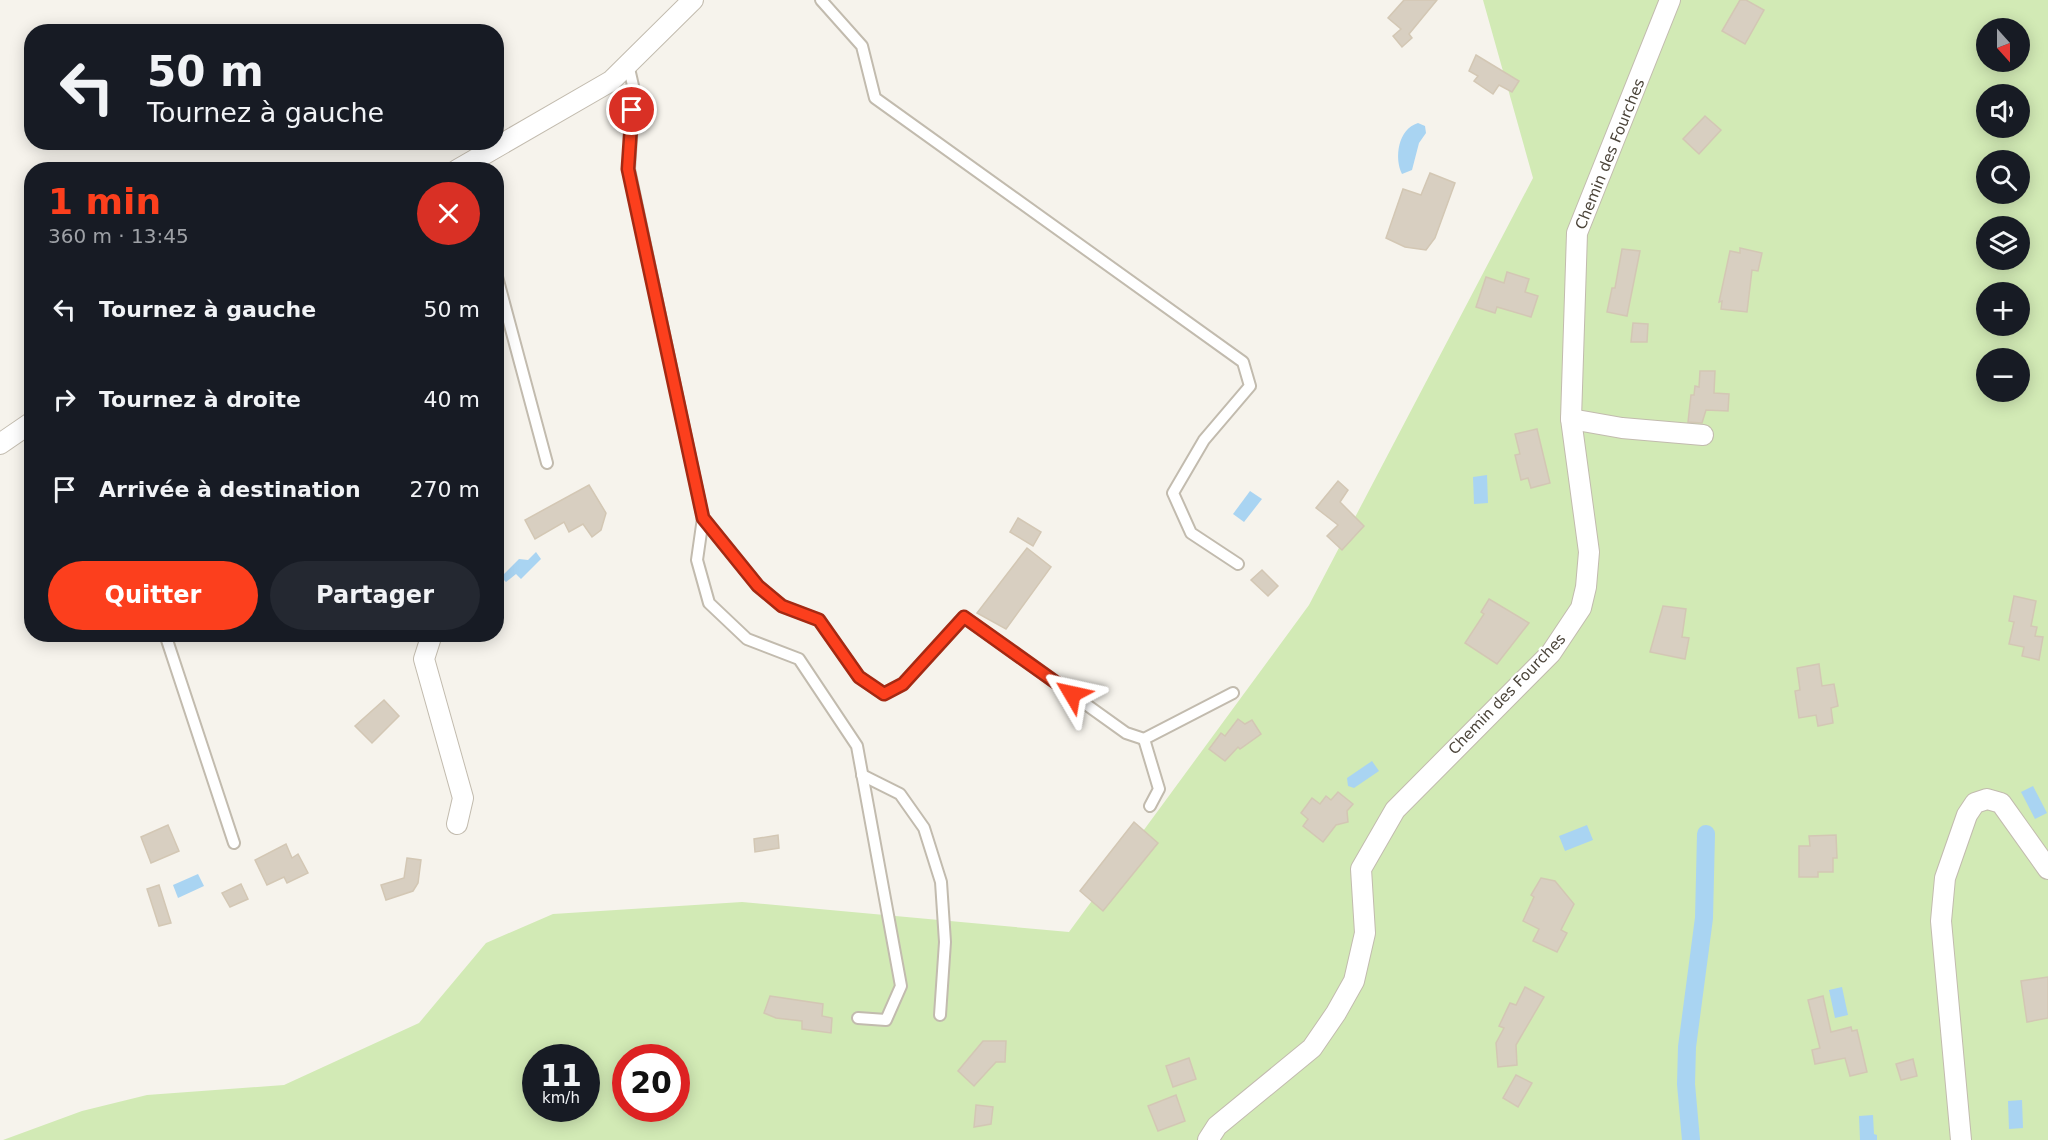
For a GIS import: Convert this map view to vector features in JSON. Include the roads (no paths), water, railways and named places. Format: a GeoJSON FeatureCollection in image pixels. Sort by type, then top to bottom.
{"type":"FeatureCollection","features":[{"type":"Feature","properties":{"kind":"street"},"geometry":{"type":"LineString","coordinates":[[504,145],[610,81],[693,0]]}},
{"type":"Feature","properties":{"kind":"street","name":"Chemin des Fourches"},"geometry":{"type":"LineString","coordinates":[[1208,1140],[1217,1126],[1312,1048],[1336,1013],[1354,981],[1365,933],[1361,869],[1395,810],[1551,653],[1581,608],[1586,587],[1589,552],[1571,419],[1577,233],[1670,0]]}},
{"type":"Feature","properties":{"kind":"street"},"geometry":{"type":"LineString","coordinates":[[475,162],[495,150]]}},
{"type":"Feature","properties":{"kind":"street"},"geometry":{"type":"LineString","coordinates":[[1571,419],[1622,428],[1703,435]]}},
{"type":"Feature","properties":{"kind":"street"},"geometry":{"type":"LineString","coordinates":[[0,444],[24,428]]}},
{"type":"Feature","properties":{"kind":"street"},"geometry":{"type":"LineString","coordinates":[[429,642],[424,659],[463,798],[457,824]]}},
{"type":"Feature","properties":{"kind":"street"},"geometry":{"type":"LineString","coordinates":[[1961,1140],[1941,921],[1945,878],[1967,815],[1975,803],[1988,799],[2001,803],[2048,869]]}},
{"type":"Feature","properties":{"kind":"lane"},"geometry":{"type":"LineString","coordinates":[[821,0],[862,46],[875,98],[1243,362],[1250,386],[1204,440],[1173,493],[1191,533],[1238,564]]}},
{"type":"Feature","properties":{"kind":"lane"},"geometry":{"type":"LineString","coordinates":[[628,64],[634,90],[628,169],[703,518],[697,560],[709,603],[747,639],[799,659],[857,746],[901,986],[886,1020],[858,1018]]}},
{"type":"Feature","properties":{"kind":"lane"},"geometry":{"type":"LineString","coordinates":[[504,303],[547,463]]}},
{"type":"Feature","properties":{"kind":"lane"},"geometry":{"type":"LineString","coordinates":[[703,518],[758,586],[782,606],[819,620],[859,677],[884,694],[903,684],[964,617],[1126,733],[1144,739],[1233,693]]}},
{"type":"Feature","properties":{"kind":"lane"},"geometry":{"type":"LineString","coordinates":[[168,642],[234,843]]}},
{"type":"Feature","properties":{"kind":"lane"},"geometry":{"type":"LineString","coordinates":[[1144,739],[1159,789],[1150,806]]}},
{"type":"Feature","properties":{"kind":"lane"},"geometry":{"type":"LineString","coordinates":[[862,775],[900,794],[924,828],[941,882],[945,942],[940,1015]]}},
{"type":"Feature","properties":{"kind":"water"},"geometry":{"type":"Polygon","coordinates":[[[1418,123],[1425,126],[1426,133],[1419,143],[1412,170],[1402,174],[1398,160],[1399,145],[1406,131],[1418,123]]]}},
{"type":"Feature","properties":{"kind":"water"},"geometry":{"type":"Polygon","coordinates":[[[1487,475],[1488,503],[1474,504],[1473,477],[1487,475]]]}},
{"type":"Feature","properties":{"kind":"water"},"geometry":{"type":"Polygon","coordinates":[[[1250,491],[1262,499],[1244,522],[1233,514],[1250,491]]]}},
{"type":"Feature","properties":{"kind":"water"},"geometry":{"type":"Polygon","coordinates":[[[536,552],[541,559],[521,579],[516,574],[506,582],[504,580],[504,574],[519,559],[528,560],[536,552]]]}},
{"type":"Feature","properties":{"kind":"water"},"geometry":{"type":"Polygon","coordinates":[[[1372,761],[1379,771],[1354,788],[1348,786],[1347,778],[1372,761]]]}},
{"type":"Feature","properties":{"kind":"water"},"geometry":{"type":"Polygon","coordinates":[[[2033,786],[2047,813],[2035,819],[2021,792],[2033,786]]]}},
{"type":"Feature","properties":{"kind":"water"},"geometry":{"type":"Polygon","coordinates":[[[1587,825],[1593,840],[1565,851],[1559,836],[1587,825]]]}},
{"type":"Feature","properties":{"kind":"water"},"geometry":{"type":"Polygon","coordinates":[[[198,874],[204,886],[178,898],[173,885],[198,874]]]}},
{"type":"Feature","properties":{"kind":"water"},"geometry":{"type":"Polygon","coordinates":[[[1842,987],[1848,1015],[1835,1018],[1829,990],[1842,987]]]}},
{"type":"Feature","properties":{"kind":"water"},"geometry":{"type":"Polygon","coordinates":[[[2022,1100],[2023,1128],[2009,1129],[2008,1101],[2022,1100]]]}},
{"type":"Feature","properties":{"kind":"water"},"geometry":{"type":"Polygon","coordinates":[[[1873,1115],[1874,1134],[1877,1135],[1877,1140],[1860,1140],[1859,1116],[1873,1115]]]}},
{"type":"Feature","properties":{"kind":"waterway"},"geometry":{"type":"LineString","coordinates":[[1691,1140],[1686,1084],[1687,1047],[1704,918],[1706,834]]}}]}
